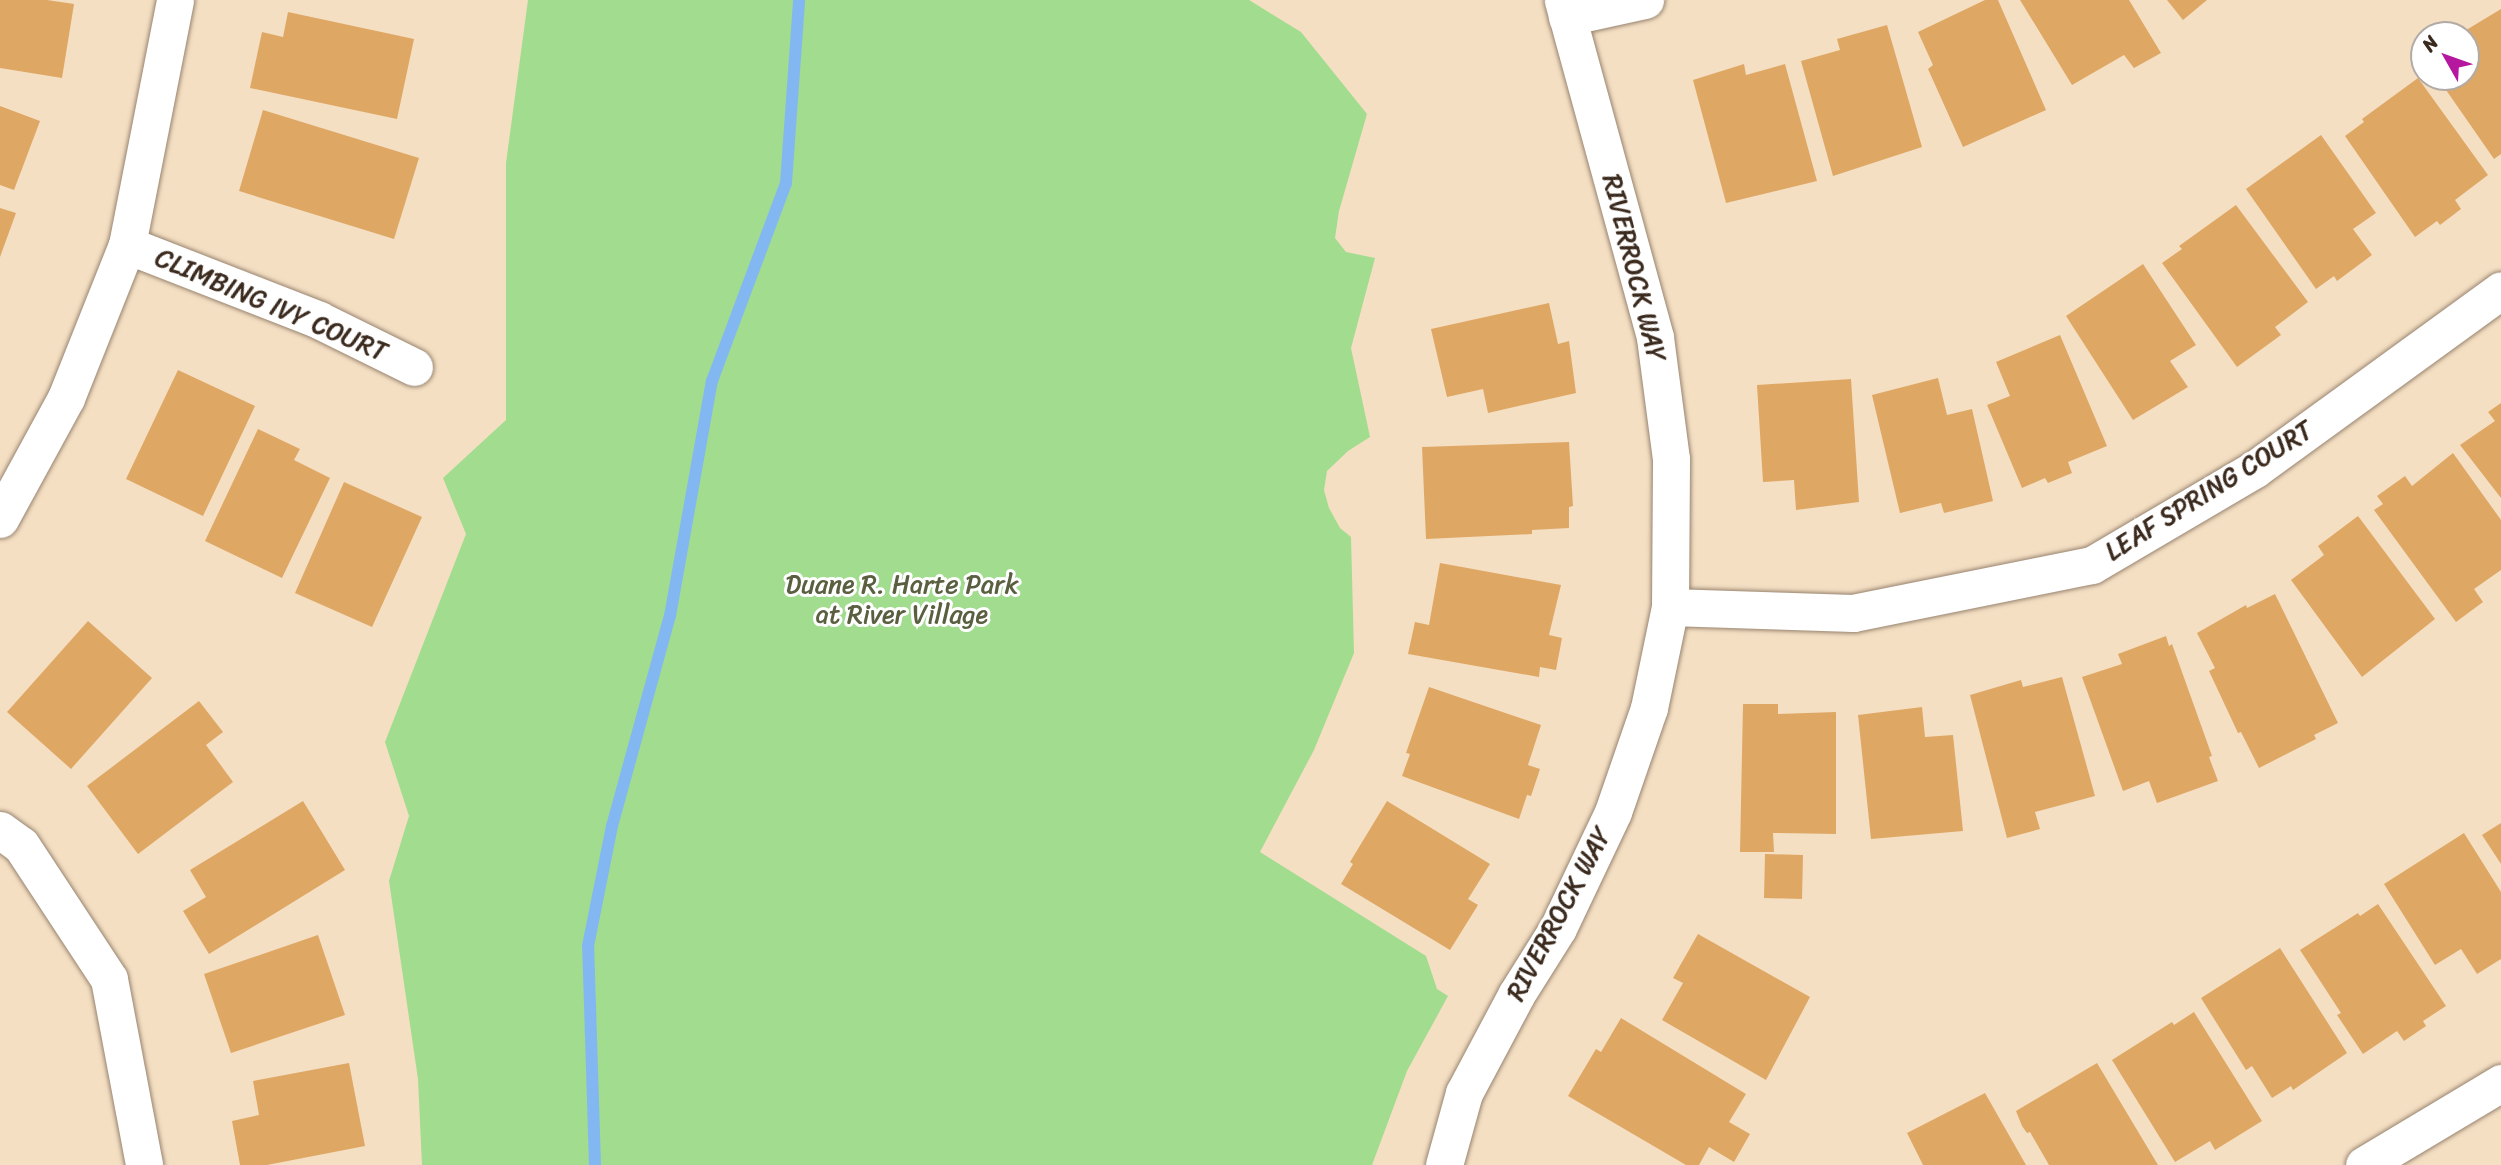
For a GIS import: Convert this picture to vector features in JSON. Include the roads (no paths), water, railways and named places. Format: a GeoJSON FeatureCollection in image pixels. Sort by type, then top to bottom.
{"type":"FeatureCollection","features":[{"type":"Feature","properties":{"kind":"street"},"geometry":{"type":"LineString","coordinates":[[0,519],[66,398],[127,245],[175,0]]}},
{"type":"Feature","properties":{"kind":"street"},"geometry":{"type":"LineString","coordinates":[[1565,8],[1645,0]]}},
{"type":"Feature","properties":{"kind":"street","name":"RIVERROCK WAY"},"geometry":{"type":"LineString","coordinates":[[1444,1165],[1464,1093],[1516,995],[1558,928],[1613,812],[1649,708],[1670,607],[1671,459],[1655,337],[1565,8]]}},
{"type":"Feature","properties":{"kind":"street","name":"CLIMBING IVY COURT"},"geometry":{"type":"LineString","coordinates":[[127,245],[318,320],[414,366]]}},
{"type":"Feature","properties":{"kind":"street","name":"LEAF SPRING COURT"},"geometry":{"type":"LineString","coordinates":[[1670,607],[1853,613],[2092,565],[2255,469],[2501,290]]}},
{"type":"Feature","properties":{"kind":"street"},"geometry":{"type":"LineString","coordinates":[[0,830],[21,845],[108,979],[144,1165]]}},
{"type":"Feature","properties":{"kind":"street"},"geometry":{"type":"LineString","coordinates":[[2364,1165],[2501,1083]]}},
{"type":"Feature","properties":{"kind":"waterway"},"geometry":{"type":"LineString","coordinates":[[595,1165],[588,946],[612,826],[670,616],[712,381],[786,183],[799,0]]}},
{"type":"Feature","properties":{"kind":"park label","name":"Duane R. Harte Park at River Village"},"geometry":{"type":"Point","coordinates":[902,600]}}]}
